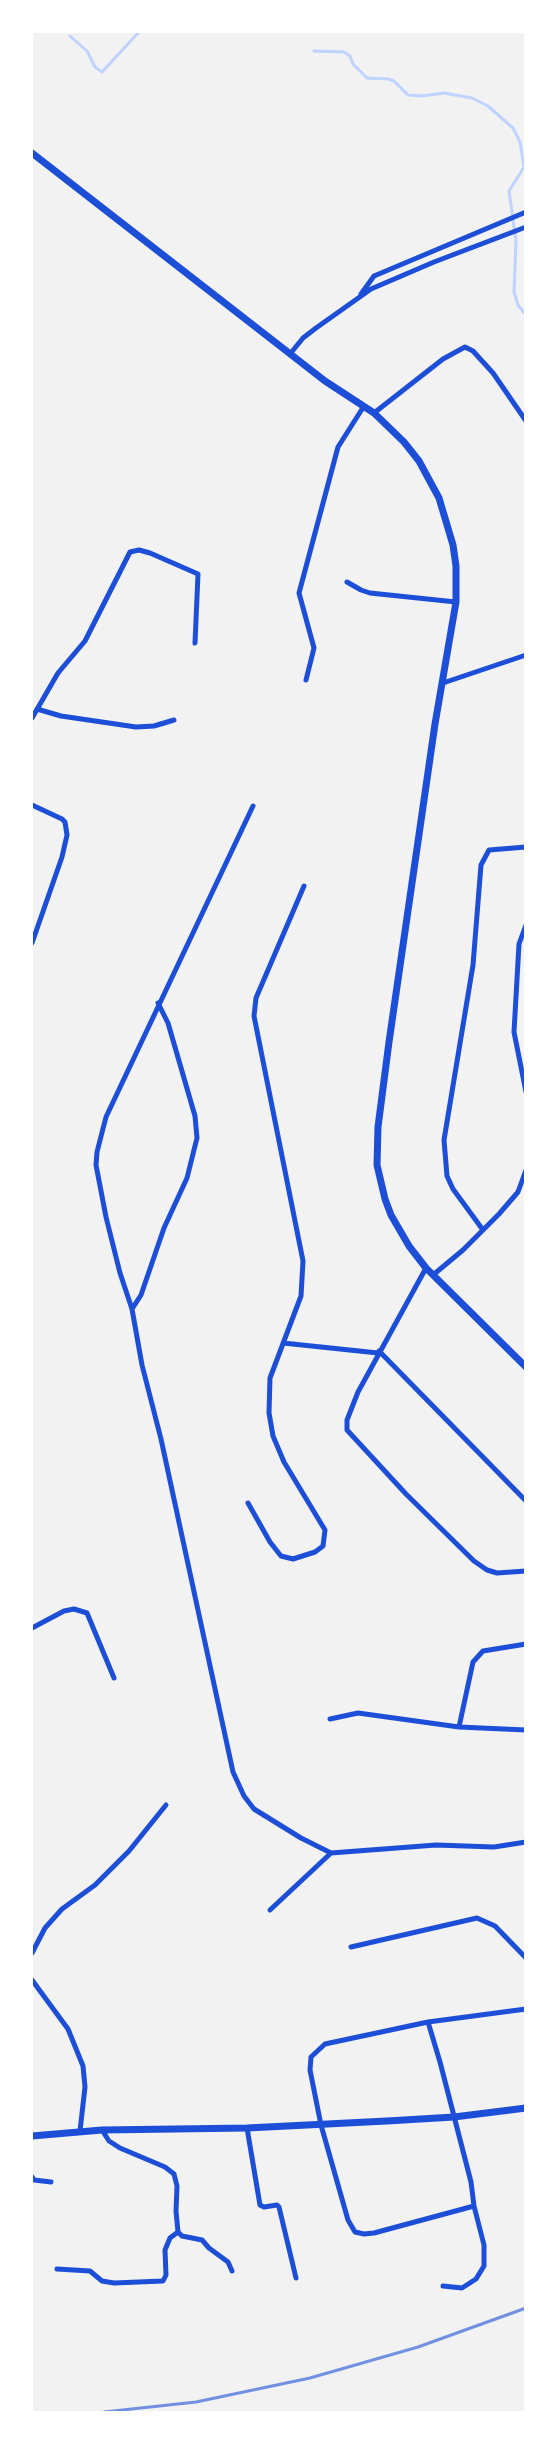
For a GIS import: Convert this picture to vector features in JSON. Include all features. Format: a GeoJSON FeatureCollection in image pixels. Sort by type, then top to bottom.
{"type":"FeatureCollection","features":[{"type":"Feature","properties":{"kind":"street"},"geometry":{"type":"LineString","coordinates":[[32,153],[290,354],[392,428],[414,455],[439,498],[453,545],[456,566],[456,602],[387,1052],[377,1147],[381,1183],[391,1215],[409,1246],[426,1268],[525,1368]]}},
{"type":"Feature","properties":{"kind":"street"},"geometry":{"type":"LineString","coordinates":[[360,296],[374,276],[525,212]]}},
{"type":"Feature","properties":{"kind":"street"},"geometry":{"type":"LineString","coordinates":[[290,354],[303,338],[360,296],[391,279],[525,227]]}},
{"type":"Feature","properties":{"kind":"street"},"geometry":{"type":"LineString","coordinates":[[374,413],[444,359],[465,347],[473,351],[493,373],[525,421]]}},
{"type":"Feature","properties":{"kind":"street"},"geometry":{"type":"LineString","coordinates":[[306,680],[314,648],[299,593],[338,447],[364,406]]}},
{"type":"Feature","properties":{"kind":"street"},"geometry":{"type":"LineString","coordinates":[[32,718],[58,673],[85,641],[130,552],[139,550],[150,553],[198,574],[195,643]]}},
{"type":"Feature","properties":{"kind":"street"},"geometry":{"type":"LineString","coordinates":[[347,582],[370,593],[456,602]]}},
{"type":"Feature","properties":{"kind":"street"},"geometry":{"type":"LineString","coordinates":[[443,683],[525,655]]}},
{"type":"Feature","properties":{"kind":"street"},"geometry":{"type":"LineString","coordinates":[[37,709],[61,716],[136,727],[154,726],[174,720]]}},
{"type":"Feature","properties":{"kind":"street"},"geometry":{"type":"LineString","coordinates":[[32,805],[62,819],[65,822],[67,835],[63,858],[32,943]]}},
{"type":"Feature","properties":{"kind":"street"},"geometry":{"type":"LineString","coordinates":[[253,806],[106,1117],[96,1165],[106,1217],[132,1310],[142,1365],[161,1439],[233,1772],[244,1796],[254,1809],[301,1838],[331,1853],[436,1845],[494,1847],[525,1842]]}},
{"type":"Feature","properties":{"kind":"street"},"geometry":{"type":"LineString","coordinates":[[483,1230],[447,1176],[444,1140],[472,965],[481,865],[489,850],[525,847]]}},
{"type":"Feature","properties":{"kind":"street"},"geometry":{"type":"LineString","coordinates":[[248,1503],[281,1557],[289,1559],[301,1557],[315,1552],[322,1546],[325,1530],[284,1462],[273,1436],[268,1396],[270,1378],[301,1296],[303,1261],[258,1042],[254,1009],[262,984],[304,886]]}},
{"type":"Feature","properties":{"kind":"street"},"geometry":{"type":"LineString","coordinates":[[525,925],[519,944],[514,1011],[514,1032],[525,1092]]}},
{"type":"Feature","properties":{"kind":"street"},"geometry":{"type":"LineString","coordinates":[[132,1310],[141,1295],[164,1228],[187,1178],[197,1138],[195,1116],[168,1023],[158,1003]]}},
{"type":"Feature","properties":{"kind":"street"},"geometry":{"type":"LineString","coordinates":[[518,1054],[525,1058]]}},
{"type":"Feature","properties":{"kind":"street"},"geometry":{"type":"LineString","coordinates":[[433,1275],[483,1230],[518,1192],[525,1170]]}},
{"type":"Feature","properties":{"kind":"street"},"geometry":{"type":"LineString","coordinates":[[426,1268],[379,1352],[347,1420],[347,1430],[406,1494],[474,1561],[486,1570],[497,1573],[525,1571]]}},
{"type":"Feature","properties":{"kind":"street"},"geometry":{"type":"LineString","coordinates":[[283,1343],[379,1352],[525,1501]]}},
{"type":"Feature","properties":{"kind":"street"},"geometry":{"type":"LineString","coordinates":[[32,1628],[64,1611],[74,1609],[87,1613],[114,1678]]}},
{"type":"Feature","properties":{"kind":"street"},"geometry":{"type":"LineString","coordinates":[[459,1727],[473,1662],[483,1652],[525,1644]]}},
{"type":"Feature","properties":{"kind":"street"},"geometry":{"type":"LineString","coordinates":[[330,1719],[358,1713],[459,1727],[525,1730]]}},
{"type":"Feature","properties":{"kind":"street"},"geometry":{"type":"LineString","coordinates":[[32,1953],[45,1928],[62,1909],[95,1885],[129,1851],[166,1805]]}},
{"type":"Feature","properties":{"kind":"street"},"geometry":{"type":"LineString","coordinates":[[270,1910],[331,1853]]}},
{"type":"Feature","properties":{"kind":"street"},"geometry":{"type":"LineString","coordinates":[[351,1947],[477,1918],[495,1926],[525,1958]]}},
{"type":"Feature","properties":{"kind":"street"},"geometry":{"type":"LineString","coordinates":[[32,1980],[68,2029],[83,2066],[86,2087],[80,2131]]}},
{"type":"Feature","properties":{"kind":"street"},"geometry":{"type":"LineString","coordinates":[[474,2206],[374,2233],[356,2232],[348,2220],[321,2125],[310,2070],[311,2057],[325,2044],[428,2022],[525,2009]]}},
{"type":"Feature","properties":{"kind":"street"},"geometry":{"type":"LineString","coordinates":[[428,2022],[471,2182],[474,2206],[484,2245],[484,2266],[476,2278],[462,2288],[443,2286]]}},
{"type":"Feature","properties":{"kind":"street"},"geometry":{"type":"LineString","coordinates":[[32,2136],[102,2130],[321,2125],[454,2117],[525,2108]]}},
{"type":"Feature","properties":{"kind":"street"},"geometry":{"type":"LineString","coordinates":[[247,2128],[260,2205],[279,2207],[296,2278]]}},
{"type":"Feature","properties":{"kind":"street"},"geometry":{"type":"LineString","coordinates":[[102,2130],[109,2141],[120,2148],[174,2174],[178,2193],[176,2211],[178,2232],[182,2236],[202,2240],[228,2262],[232,2271]]}},
{"type":"Feature","properties":{"kind":"street"},"geometry":{"type":"LineString","coordinates":[[32,2177],[34,2180],[51,2182]]}},
{"type":"Feature","properties":{"kind":"street"},"geometry":{"type":"LineString","coordinates":[[57,2269],[90,2271],[102,2282],[163,2281],[166,2275],[165,2250],[170,2238],[178,2232]]}},
{"type":"Feature","properties":{"kind":"waterway"},"geometry":{"type":"LineString","coordinates":[[70,36],[87,51],[95,67],[102,72],[139,32]]}},
{"type":"Feature","properties":{"kind":"waterway"},"geometry":{"type":"LineString","coordinates":[[314,51],[344,52],[350,56],[353,64],[367,78],[394,81],[408,95],[444,93],[472,98],[488,106],[513,128],[520,142],[524,167],[509,191],[516,241],[514,292],[518,305],[526,315]]}},
{"type":"Feature","properties":{"kind":"railway"},"geometry":{"type":"LineString","coordinates":[[104,2412],[196,2402],[310,2378],[418,2347],[526,2308]]}}]}
